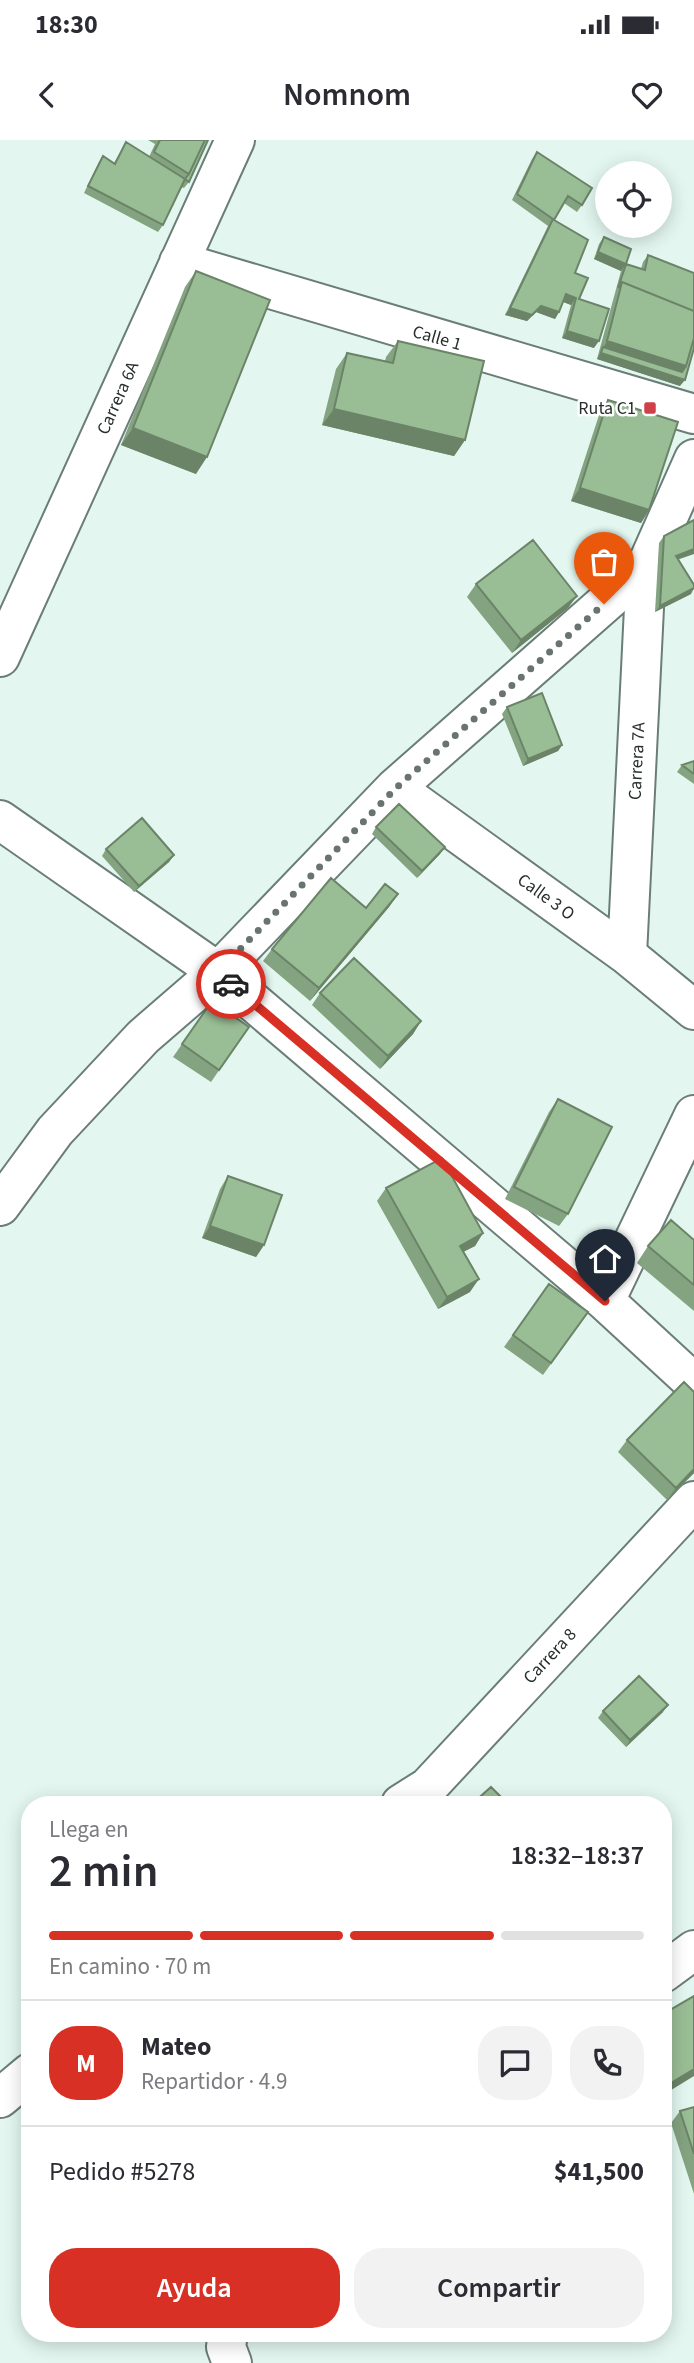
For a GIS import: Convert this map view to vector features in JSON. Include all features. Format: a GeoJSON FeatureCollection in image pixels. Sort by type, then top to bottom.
{"type":"FeatureCollection","features":[{"type":"Feature","properties":{"kind":"street","name":"Carrera 6A"},"geometry":{"type":"LineString","coordinates":[[0,657],[235,140]]}},
{"type":"Feature","properties":{"kind":"street","name":"Calle 1"},"geometry":{"type":"LineString","coordinates":[[179,262],[694,414]]}},
{"type":"Feature","properties":{"kind":"street"},"geometry":{"type":"LineString","coordinates":[[0,1206],[64,1122],[144,1037],[218,972],[396,788],[646,567],[694,459]]}},
{"type":"Feature","properties":{"kind":"street","name":"Carrera 7A"},"geometry":{"type":"LineString","coordinates":[[627,955],[646,567]]}},
{"type":"Feature","properties":{"kind":"street","name":"Calle 3 O"},"geometry":{"type":"LineString","coordinates":[[396,788],[627,955],[694,1010]]}},
{"type":"Feature","properties":{"kind":"street"},"geometry":{"type":"LineString","coordinates":[[0,820],[218,972],[605,1301],[694,1383]]}},
{"type":"Feature","properties":{"kind":"street"},"geometry":{"type":"LineString","coordinates":[[605,1301],[694,1115]]}},
{"type":"Feature","properties":{"kind":"street","name":"Carrera 8"},"geometry":{"type":"LineString","coordinates":[[414,1796],[428,1787],[694,1501]]}},
{"type":"Feature","properties":{"kind":"street"},"geometry":{"type":"LineString","coordinates":[[672,1966],[694,1950]]}},
{"type":"Feature","properties":{"kind":"street"},"geometry":{"type":"LineString","coordinates":[[0,2098],[21,2080]]}},
{"type":"Feature","properties":{"kind":"street"},"geometry":{"type":"LineString","coordinates":[[227,2342],[232,2363]]}},
{"type":"Feature","properties":{"kind":"building"},"geometry":{"type":"Polygon","coordinates":[[[160,140],[205,140],[189,174],[154,152],[160,140]]]}},
{"type":"Feature","properties":{"kind":"building"},"geometry":{"type":"Polygon","coordinates":[[[205,140],[208,140],[189,182],[185,179],[205,140]]]}},
{"type":"Feature","properties":{"kind":"building"},"geometry":{"type":"Polygon","coordinates":[[[126,142],[185,179],[163,225],[88,186],[103,156],[115,164],[126,142]]]}},
{"type":"Feature","properties":{"kind":"building"},"geometry":{"type":"Polygon","coordinates":[[[537,152],[592,188],[582,205],[568,196],[554,220],[588,240],[575,273],[588,278],[579,299],[609,309],[599,341],[567,331],[576,298],[566,294],[559,312],[541,306],[532,315],[510,308],[553,219],[517,194],[537,152]]]}},
{"type":"Feature","properties":{"kind":"building"},"geometry":{"type":"Polygon","coordinates":[[[604,238],[631,249],[626,264],[598,252],[604,238]]]}},
{"type":"Feature","properties":{"kind":"building"},"geometry":{"type":"Polygon","coordinates":[[[648,255],[694,273],[694,311],[622,282],[618,288],[626,264],[645,270],[648,255]]]}},
{"type":"Feature","properties":{"kind":"building"},"geometry":{"type":"Polygon","coordinates":[[[196,271],[270,300],[207,457],[133,428],[196,271]]]}},
{"type":"Feature","properties":{"kind":"building"},"geometry":{"type":"Polygon","coordinates":[[[622,282],[694,311],[694,338],[686,366],[607,341],[622,282]]]}},
{"type":"Feature","properties":{"kind":"building"},"geometry":{"type":"Polygon","coordinates":[[[694,338],[685,380],[601,353],[603,347],[682,372],[694,338]]]}},
{"type":"Feature","properties":{"kind":"building"},"geometry":{"type":"Polygon","coordinates":[[[398,341],[484,361],[465,440],[334,409],[347,353],[393,363],[398,341]]]}},
{"type":"Feature","properties":{"kind":"building"},"geometry":{"type":"Polygon","coordinates":[[[608,400],[678,422],[649,510],[580,488],[608,400]]]}},
{"type":"Feature","properties":{"kind":"building"},"geometry":{"type":"Polygon","coordinates":[[[694,520],[694,549],[676,556],[694,588],[660,606],[664,536],[694,520]]]}},
{"type":"Feature","properties":{"kind":"building"},"geometry":{"type":"Polygon","coordinates":[[[533,540],[577,596],[521,640],[476,584],[533,540]]]}},
{"type":"Feature","properties":{"kind":"building"},"geometry":{"type":"Polygon","coordinates":[[[542,693],[562,745],[528,759],[507,707],[542,693]]]}},
{"type":"Feature","properties":{"kind":"building"},"geometry":{"type":"Polygon","coordinates":[[[694,761],[694,774],[682,765],[694,761]]]}},
{"type":"Feature","properties":{"kind":"building"},"geometry":{"type":"Polygon","coordinates":[[[399,804],[445,847],[422,871],[376,827],[399,804]]]}},
{"type":"Feature","properties":{"kind":"building"},"geometry":{"type":"Polygon","coordinates":[[[142,818],[174,855],[139,886],[106,849],[142,818]]]}},
{"type":"Feature","properties":{"kind":"building"},"geometry":{"type":"Polygon","coordinates":[[[331,878],[366,908],[385,884],[398,894],[319,988],[272,949],[331,878]]]}},
{"type":"Feature","properties":{"kind":"building"},"geometry":{"type":"Polygon","coordinates":[[[354,958],[421,1021],[388,1056],[320,993],[354,958]]]}},
{"type":"Feature","properties":{"kind":"building"},"geometry":{"type":"Polygon","coordinates":[[[212,1001],[249,1027],[219,1070],[182,1044],[212,1001]]]}},
{"type":"Feature","properties":{"kind":"building"},"geometry":{"type":"Polygon","coordinates":[[[558,1099],[612,1127],[568,1214],[514,1187],[558,1099]]]}},
{"type":"Feature","properties":{"kind":"building"},"geometry":{"type":"Polygon","coordinates":[[[442,1158],[483,1233],[460,1246],[479,1279],[447,1297],[386,1188],[442,1158]]]}},
{"type":"Feature","properties":{"kind":"building"},"geometry":{"type":"Polygon","coordinates":[[[228,1176],[282,1195],[264,1245],[210,1226],[228,1176]]]}},
{"type":"Feature","properties":{"kind":"building"},"geometry":{"type":"Polygon","coordinates":[[[671,1220],[694,1240],[694,1285],[648,1246],[671,1220]]]}},
{"type":"Feature","properties":{"kind":"building"},"geometry":{"type":"Polygon","coordinates":[[[549,1284],[588,1312],[551,1363],[513,1335],[549,1284]]]}},
{"type":"Feature","properties":{"kind":"building"},"geometry":{"type":"Polygon","coordinates":[[[684,1382],[694,1392],[694,1469],[676,1488],[627,1440],[684,1382]]]}},
{"type":"Feature","properties":{"kind":"building"},"geometry":{"type":"Polygon","coordinates":[[[639,1676],[668,1705],[630,1740],[603,1711],[639,1676]]]}},
{"type":"Feature","properties":{"kind":"building"},"geometry":{"type":"Polygon","coordinates":[[[491,1787],[500,1796],[481,1796],[491,1787]]]}},
{"type":"Feature","properties":{"kind":"building"},"geometry":{"type":"Polygon","coordinates":[[[694,1996],[694,2069],[672,2082],[672,2009],[694,1996]]]}},
{"type":"Feature","properties":{"kind":"building"},"geometry":{"type":"Polygon","coordinates":[[[694,2107],[694,2154],[680,2111],[694,2107]]]}},
{"type":"Feature","properties":{"kind":"way so far"},"geometry":{"type":"LineString","coordinates":[[231,984],[218,972],[396,788],[604,604]]}},
{"type":"Feature","properties":{"kind":"place","name":"Ruta C1"},"geometry":{"type":"Point","coordinates":[650,408]}},
{"type":"Feature","properties":{"kind":"route"},"geometry":{"type":"LineString","coordinates":[[231,984],[605,1301]]}}]}
